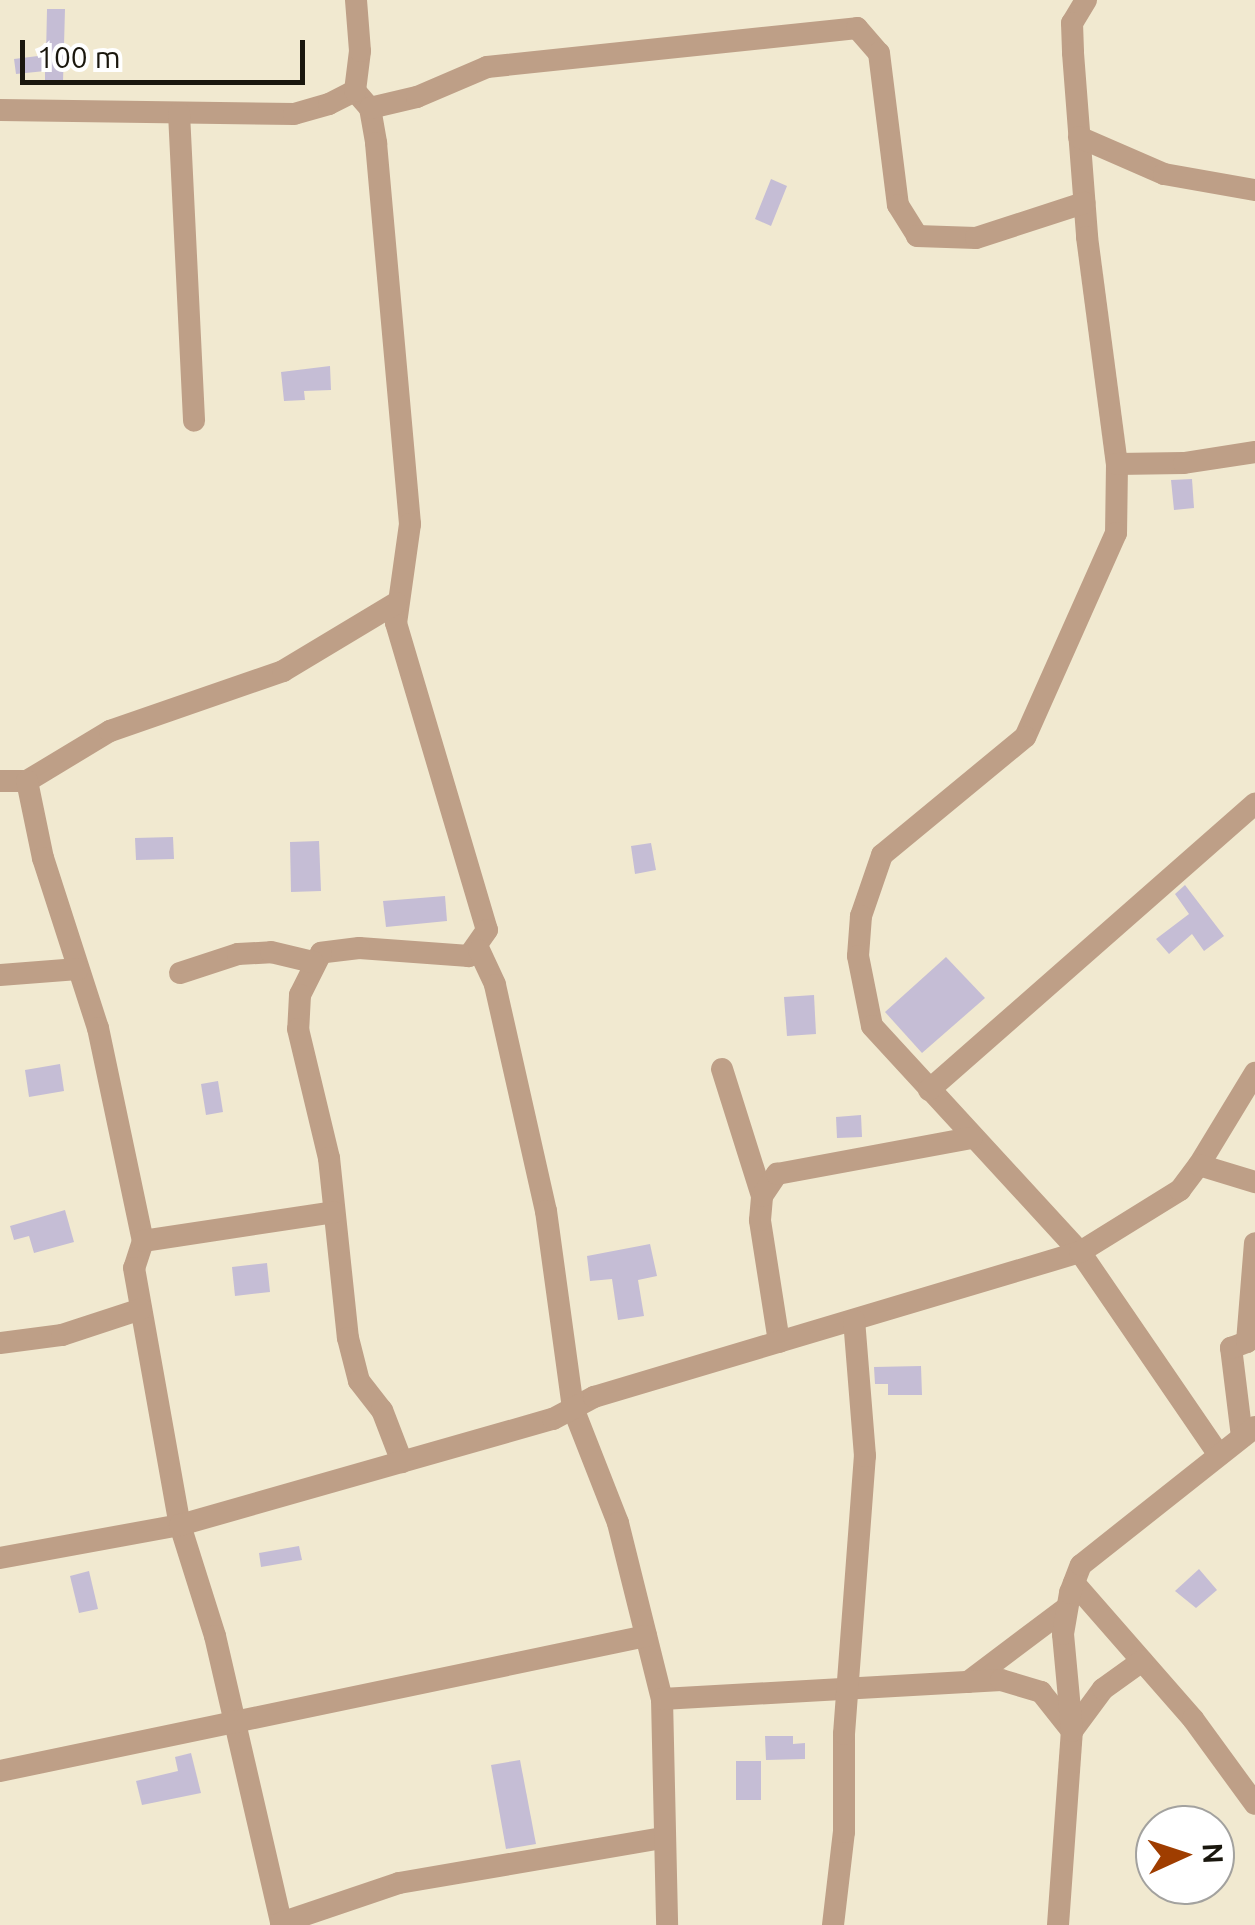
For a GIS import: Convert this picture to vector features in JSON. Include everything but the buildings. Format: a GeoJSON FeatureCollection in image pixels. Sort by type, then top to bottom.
{"type":"FeatureCollection","features":[{"type":"Feature","properties":{"kind":"street"},"geometry":{"type":"LineString","coordinates":[[356,0],[362,99],[410,524],[396,603],[413,694],[484,916],[479,950],[510,1043],[553,1244],[573,1408],[618,1523],[662,1699],[666,1925]]}},
{"type":"Feature","properties":{"kind":"street"},"geometry":{"type":"LineString","coordinates":[[1086,0],[1072,22],[1084,203],[1118,464],[1116,533],[1025,737],[882,854],[868,886],[858,956],[863,1000],[872,1026],[1080,1252],[1219,1455]]}},
{"type":"Feature","properties":{"kind":"street"},"geometry":{"type":"LineString","coordinates":[[0,110],[294,114],[362,99],[417,97],[487,67],[857,28],[880,53],[898,205],[917,236],[976,238],[1084,203]]}},
{"type":"Feature","properties":{"kind":"street"},"geometry":{"type":"LineString","coordinates":[[179,113],[194,421]]}},
{"type":"Feature","properties":{"kind":"street"},"geometry":{"type":"LineString","coordinates":[[1080,137],[1164,174],[1255,190]]}},
{"type":"Feature","properties":{"kind":"street"},"geometry":{"type":"LineString","coordinates":[[1118,464],[1184,463],[1255,452]]}},
{"type":"Feature","properties":{"kind":"street"},"geometry":{"type":"LineString","coordinates":[[0,781],[26,780],[110,731],[282,671],[396,603]]}},
{"type":"Feature","properties":{"kind":"street"},"geometry":{"type":"LineString","coordinates":[[26,780],[98,1028],[143,1241],[134,1268],[180,1525],[236,1720],[280,1924],[398,1883],[662,1838]]}},
{"type":"Feature","properties":{"kind":"street"},"geometry":{"type":"LineString","coordinates":[[929,1090],[1255,804]]}},
{"type":"Feature","properties":{"kind":"street"},"geometry":{"type":"LineString","coordinates":[[402,1462],[382,1410],[359,1381],[348,1338],[328,1158],[298,1028],[300,994],[313,962],[334,950],[450,958],[479,950]]}},
{"type":"Feature","properties":{"kind":"street"},"geometry":{"type":"LineString","coordinates":[[180,973],[238,954],[271,952],[313,962]]}},
{"type":"Feature","properties":{"kind":"street"},"geometry":{"type":"LineString","coordinates":[[0,975],[78,968]]}},
{"type":"Feature","properties":{"kind":"street"},"geometry":{"type":"LineString","coordinates":[[722,1068],[762,1196],[779,1342]]}},
{"type":"Feature","properties":{"kind":"street"},"geometry":{"type":"LineString","coordinates":[[0,1558],[180,1525],[402,1462],[779,1342],[1080,1252],[1180,1190],[1255,1073]]}},
{"type":"Feature","properties":{"kind":"street"},"geometry":{"type":"LineString","coordinates":[[762,1196],[777,1174],[792,1168],[972,1138]]}},
{"type":"Feature","properties":{"kind":"street"},"geometry":{"type":"LineString","coordinates":[[1199,1165],[1255,1182]]}},
{"type":"Feature","properties":{"kind":"street"},"geometry":{"type":"LineString","coordinates":[[143,1241],[334,1212]]}},
{"type":"Feature","properties":{"kind":"street"},"geometry":{"type":"LineString","coordinates":[[1058,1925],[1072,1731],[1065,1608],[1081,1565],[1249,1432],[1230,1348],[1247,1342],[1255,1242]]}},
{"type":"Feature","properties":{"kind":"street"},"geometry":{"type":"LineString","coordinates":[[0,1343],[62,1335],[140,1309]]}},
{"type":"Feature","properties":{"kind":"street"},"geometry":{"type":"LineString","coordinates":[[833,1925],[844,1832],[849,1685],[865,1456],[854,1320]]}},
{"type":"Feature","properties":{"kind":"street"},"geometry":{"type":"LineString","coordinates":[[1074,1584],[1142,1660],[1255,1804]]}},
{"type":"Feature","properties":{"kind":"street"},"geometry":{"type":"LineString","coordinates":[[968,1682],[1065,1608]]}},
{"type":"Feature","properties":{"kind":"street"},"geometry":{"type":"LineString","coordinates":[[0,1771],[236,1720],[368,1699],[646,1636]]}},
{"type":"Feature","properties":{"kind":"street"},"geometry":{"type":"LineString","coordinates":[[1072,1731],[1103,1688],[1142,1660]]}},
{"type":"Feature","properties":{"kind":"street"},"geometry":{"type":"LineString","coordinates":[[662,1699],[849,1685],[1026,1683],[1041,1692],[1072,1731]]}}]}
